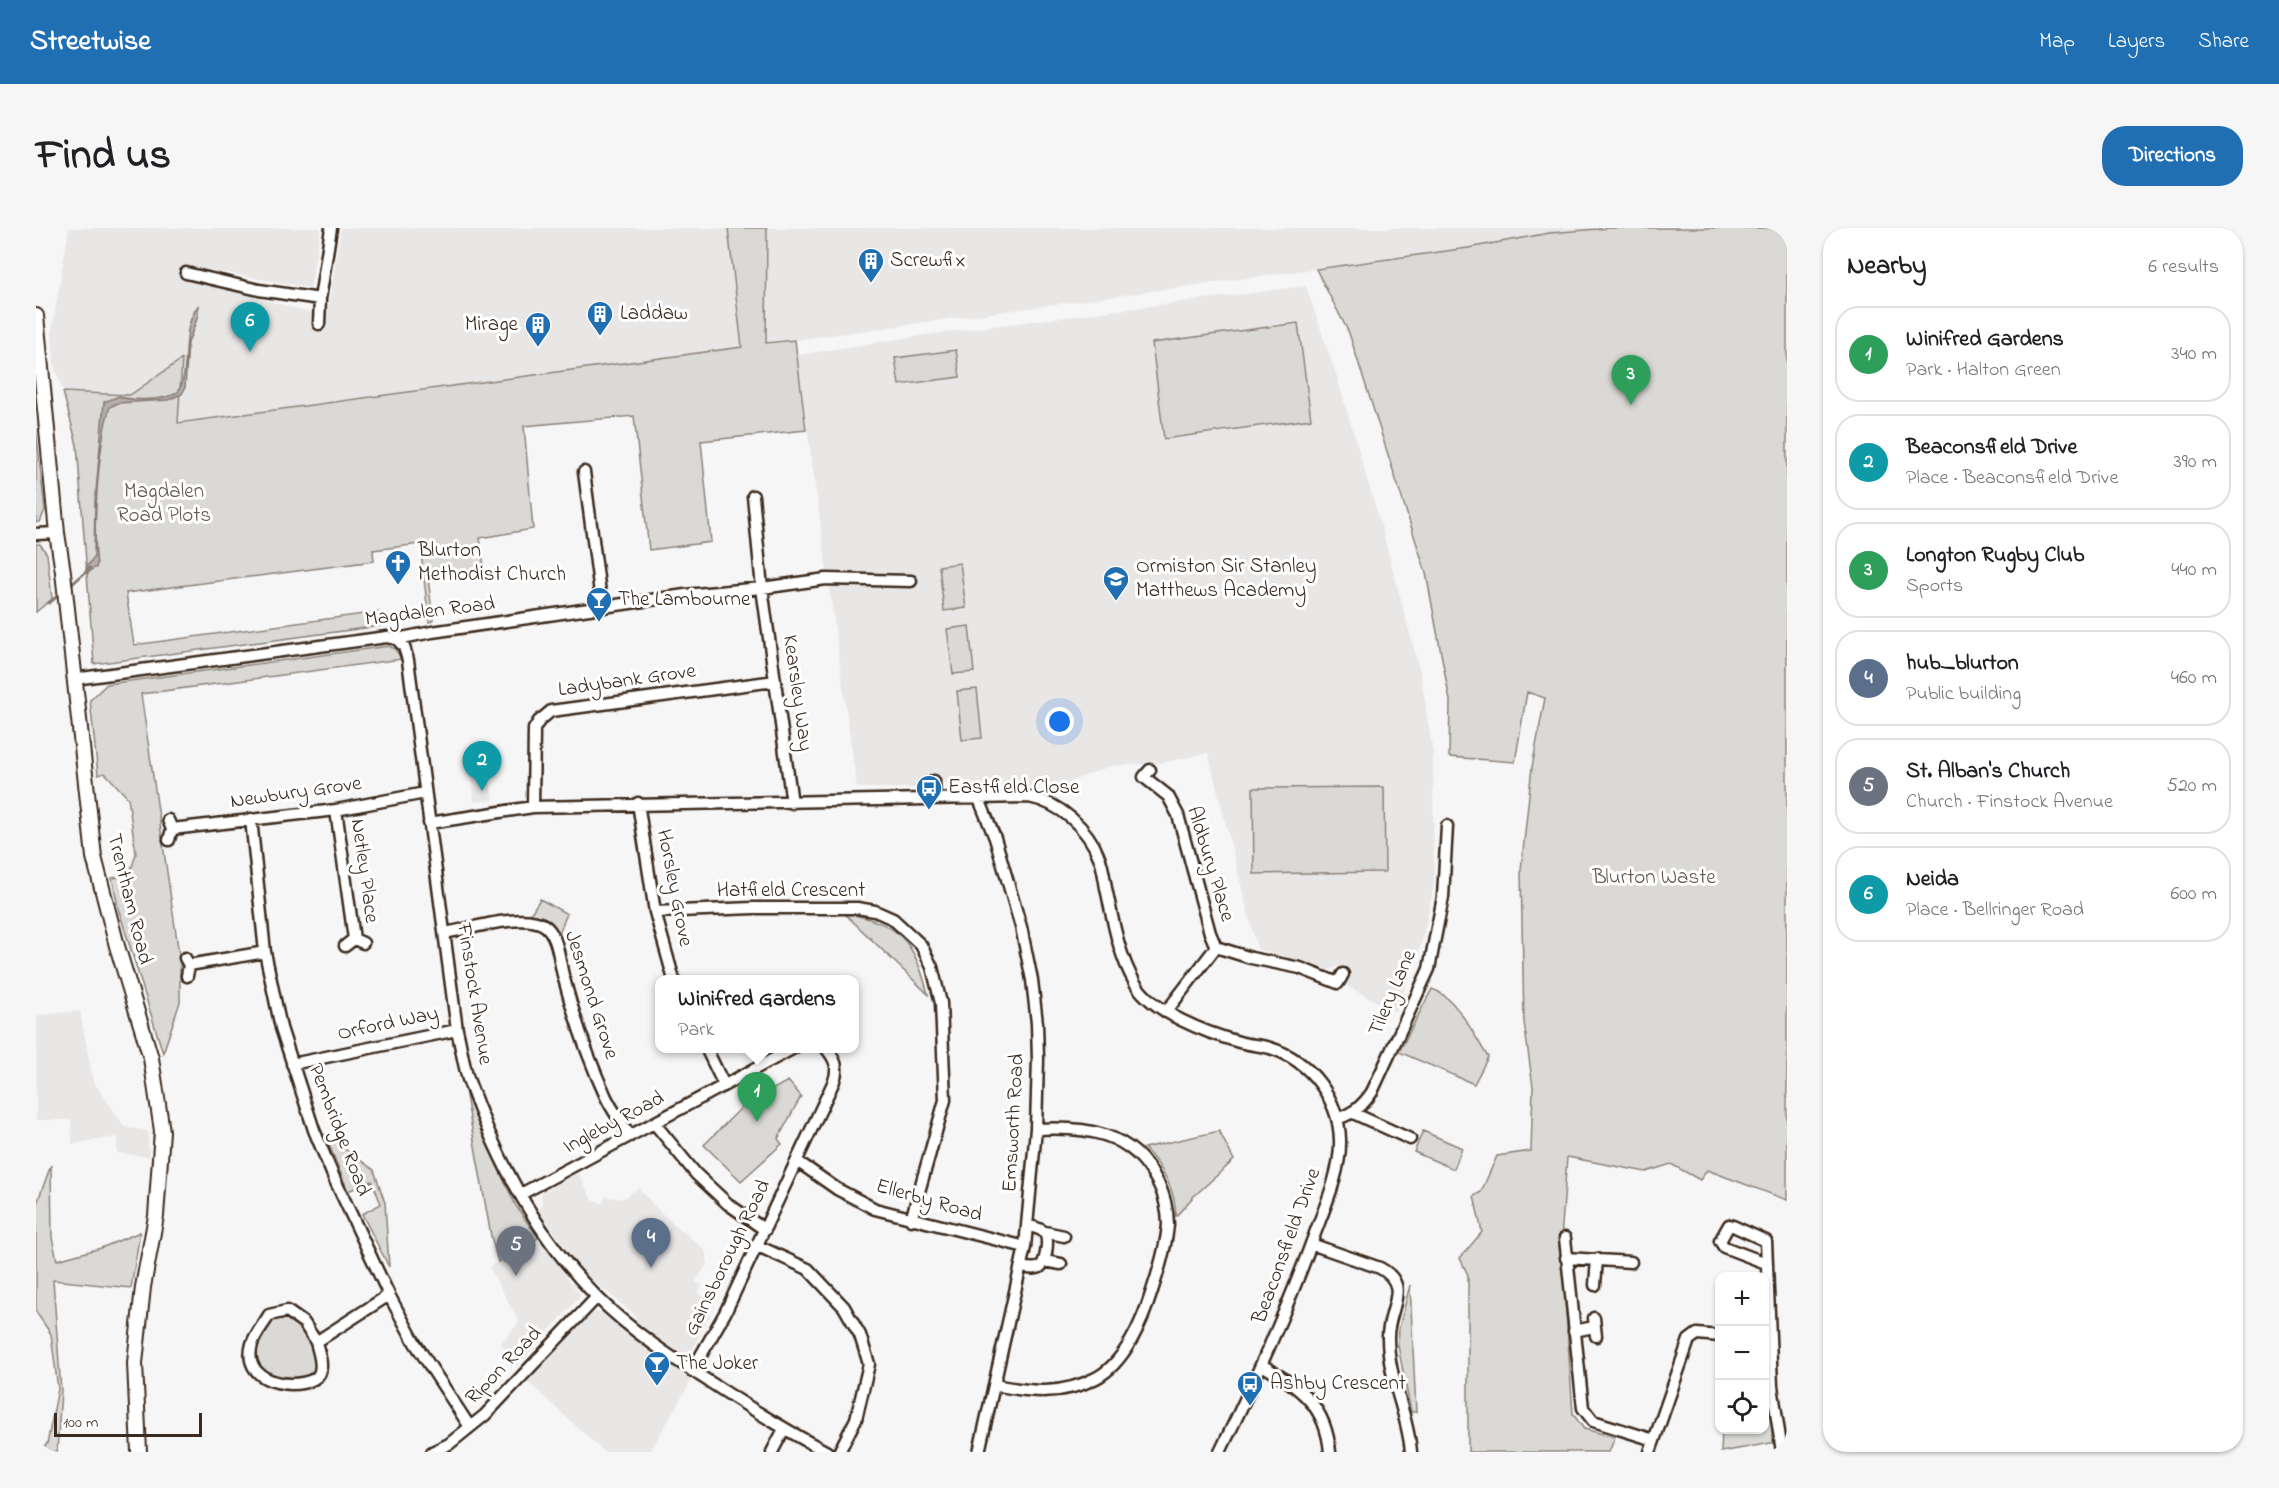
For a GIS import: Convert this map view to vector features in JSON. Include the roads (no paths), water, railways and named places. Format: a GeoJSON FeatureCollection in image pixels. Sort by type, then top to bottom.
{"type":"FeatureCollection","features":[{"type":"Feature","properties":{"kind":"main road","name":"Trentham Road"},"geometry":{"type":"LineString","coordinates":[[36,316],[57,533],[94,857],[117,946],[151,1058],[162,1131],[156,1216],[143,1287],[135,1363],[139,1452]]}},
{"type":"Feature","properties":{"kind":"street"},"geometry":{"type":"LineString","coordinates":[[319,324],[320,299],[331,228]]}},
{"type":"Feature","properties":{"kind":"street"},"geometry":{"type":"LineString","coordinates":[[186,273],[259,290],[320,299]]}},
{"type":"Feature","properties":{"kind":"street"},"geometry":{"type":"LineString","coordinates":[[584,472],[602,608]]}},
{"type":"Feature","properties":{"kind":"street","name":"Kearsley Way"},"geometry":{"type":"LineString","coordinates":[[751,496],[792,802]]}},
{"type":"Feature","properties":{"kind":"street"},"geometry":{"type":"LineString","coordinates":[[36,534],[57,533]]}},
{"type":"Feature","properties":{"kind":"street","name":"Magdalen Road"},"geometry":{"type":"LineString","coordinates":[[74,679],[383,637],[397,639],[685,595],[826,579],[911,582]]}},
{"type":"Feature","properties":{"kind":"street","name":"Finstock Avenue"},"geometry":{"type":"LineString","coordinates":[[397,639],[404,647],[408,660],[457,1030],[468,1077],[499,1154],[540,1227],[597,1297],[666,1355],[784,1430],[826,1452]]}},
{"type":"Feature","properties":{"kind":"street","name":"Ladybank Grove"},"geometry":{"type":"LineString","coordinates":[[533,807],[534,729],[545,714],[551,711],[775,681]]}},
{"type":"Feature","properties":{"kind":"street","name":"Aldbury Place"},"geometry":{"type":"LineString","coordinates":[[1150,770],[1144,777],[1168,796],[1178,815],[1210,933],[1216,947]]}},
{"type":"Feature","properties":{"kind":"street"},"geometry":{"type":"LineString","coordinates":[[934,781],[935,799]]}},
{"type":"Feature","properties":{"kind":"street","name":"Newbury Grove"},"geometry":{"type":"LineString","coordinates":[[170,830],[336,810],[425,793]]}},
{"type":"Feature","properties":{"kind":"street","name":"Beaconsfield Drive"},"geometry":{"type":"LineString","coordinates":[[429,823],[533,807],[638,803],[1029,797],[1045,802],[1072,819],[1086,833],[1100,858],[1118,941],[1127,966],[1143,995],[1166,1012],[1211,1033],[1270,1048],[1292,1059],[1321,1084],[1332,1102],[1337,1119],[1340,1142],[1339,1160],[1327,1202],[1262,1365],[1220,1452]]}},
{"type":"Feature","properties":{"kind":"street","name":"Emsworth Road"},"geometry":{"type":"LineString","coordinates":[[979,799],[995,838],[1021,927],[1032,980],[1037,1023],[1036,1129],[1028,1226],[1021,1267],[979,1452]]}},
{"type":"Feature","properties":{"kind":"street","name":"Horsley Grove"},"geometry":{"type":"LineString","coordinates":[[638,803],[655,912],[673,975]]}},
{"type":"Feature","properties":{"kind":"street","name":"Netley Place"},"geometry":{"type":"LineString","coordinates":[[336,810],[354,943]]}},
{"type":"Feature","properties":{"kind":"street","name":"Pembridge Road"},"geometry":{"type":"LineString","coordinates":[[251,819],[265,952],[280,1028],[314,1130],[389,1295],[415,1343],[470,1427]]}},
{"type":"Feature","properties":{"kind":"street","name":"Tilery Lane"},"geometry":{"type":"LineString","coordinates":[[1337,1119],[1363,1106],[1429,969],[1443,897],[1447,826]]}},
{"type":"Feature","properties":{"kind":"street","name":"Hatfield Crescent"},"geometry":{"type":"LineString","coordinates":[[655,912],[753,908],[857,908],[875,911],[893,919],[921,945],[932,967],[941,1003],[945,1100],[911,1220]]}},
{"type":"Feature","properties":{"kind":"street","name":"Jesmond Grove"},"geometry":{"type":"LineString","coordinates":[[445,933],[518,920],[536,922],[545,926],[553,934],[569,999],[589,1058],[607,1099],[630,1136]]}},
{"type":"Feature","properties":{"kind":"street"},"geometry":{"type":"LineString","coordinates":[[1166,1012],[1216,947],[1300,969],[1338,983],[1343,974]]}},
{"type":"Feature","properties":{"kind":"street"},"geometry":{"type":"LineString","coordinates":[[187,966],[265,952]]}},
{"type":"Feature","properties":{"kind":"street","name":"Orford Way"},"geometry":{"type":"LineString","coordinates":[[292,1064],[457,1030]]}},
{"type":"Feature","properties":{"kind":"street"},"geometry":{"type":"LineString","coordinates":[[708,1053],[724,1085]]}},
{"type":"Feature","properties":{"kind":"street","name":"Ingleby Road"},"geometry":{"type":"LineString","coordinates":[[521,1194],[785,1053]]}},
{"type":"Feature","properties":{"kind":"street","name":"Gainsborough Road"},"geometry":{"type":"LineString","coordinates":[[692,1371],[725,1313],[758,1246],[837,1073],[835,1059],[830,1053]]}},
{"type":"Feature","properties":{"kind":"street"},"geometry":{"type":"LineString","coordinates":[[1353,1113],[1410,1139]]}},
{"type":"Feature","properties":{"kind":"street"},"geometry":{"type":"LineString","coordinates":[[655,1124],[696,1174],[728,1204],[765,1230]]}},
{"type":"Feature","properties":{"kind":"street"},"geometry":{"type":"LineString","coordinates":[[994,1385],[1038,1393],[1075,1387],[1099,1377],[1134,1338],[1146,1310],[1166,1243],[1168,1222],[1161,1189],[1148,1166],[1132,1148],[1121,1140],[1100,1133],[1061,1127],[1036,1129]]}},
{"type":"Feature","properties":{"kind":"street","name":"Ellerby Road"},"geometry":{"type":"LineString","coordinates":[[796,1161],[837,1189],[874,1209],[1025,1247]]}},
{"type":"Feature","properties":{"kind":"street"},"geometry":{"type":"LineString","coordinates":[[1766,1263],[1724,1247],[1720,1241],[1725,1228],[1729,1225],[1733,1226],[1766,1241],[1767,1326]]}},
{"type":"Feature","properties":{"kind":"street"},"geometry":{"type":"LineString","coordinates":[[1028,1226],[1064,1236]]}},
{"type":"Feature","properties":{"kind":"street"},"geometry":{"type":"LineString","coordinates":[[1021,1267],[1033,1269],[1040,1267],[1044,1261],[1048,1239],[1045,1232]]}},
{"type":"Feature","properties":{"kind":"street"},"geometry":{"type":"LineString","coordinates":[[1565,1238],[1583,1408],[1593,1421],[1654,1440]]}},
{"type":"Feature","properties":{"kind":"street"},"geometry":{"type":"LineString","coordinates":[[1311,1244],[1380,1268],[1390,1273],[1396,1281],[1398,1291],[1389,1321],[1388,1353],[1411,1452]]}},
{"type":"Feature","properties":{"kind":"street"},"geometry":{"type":"LineString","coordinates":[[758,1246],[808,1269],[844,1307],[860,1335],[868,1364],[856,1419],[839,1452]]}},
{"type":"Feature","properties":{"kind":"street"},"geometry":{"type":"LineString","coordinates":[[1566,1258],[1631,1262]]}},
{"type":"Feature","properties":{"kind":"street"},"geometry":{"type":"LineString","coordinates":[[1595,1285],[1597,1259]]}},
{"type":"Feature","properties":{"kind":"street"},"geometry":{"type":"LineString","coordinates":[[1044,1261],[1061,1264]]}},
{"type":"Feature","properties":{"kind":"street"},"geometry":{"type":"LineString","coordinates":[[316,1342],[389,1295]]}},
{"type":"Feature","properties":{"kind":"street","name":"Ripon Road"},"geometry":{"type":"LineString","coordinates":[[432,1452],[449,1444],[485,1415],[597,1297]]}},
{"type":"Feature","properties":{"kind":"street"},"geometry":{"type":"LineString","coordinates":[[287,1311],[304,1323],[316,1342],[320,1357],[319,1374],[305,1383],[293,1384],[264,1378],[255,1371],[251,1364],[253,1343],[269,1315],[287,1311]]}},
{"type":"Feature","properties":{"kind":"street"},"geometry":{"type":"LineString","coordinates":[[1574,1331],[1595,1327]]}},
{"type":"Feature","properties":{"kind":"street"},"geometry":{"type":"LineString","coordinates":[[1650,1452],[1689,1340],[1697,1334],[1715,1336]]}},
{"type":"Feature","properties":{"kind":"street"},"geometry":{"type":"LineString","coordinates":[[1769,1360],[1782,1452]]}},
{"type":"Feature","properties":{"kind":"street"},"geometry":{"type":"LineString","coordinates":[[1262,1365],[1294,1384],[1311,1400],[1325,1427],[1330,1452]]}},
{"type":"Feature","properties":{"kind":"street"},"geometry":{"type":"LineString","coordinates":[[772,1452],[784,1430]]}},
{"type":"Feature","properties":{"kind":"waterway"},"geometry":{"type":"LineString","coordinates":[[70,586],[90,568]]}},
{"type":"Feature","properties":{"kind":"waterway"},"geometry":{"type":"LineString","coordinates":[[49,603],[60,594]]}},
{"type":"Feature","properties":{"kind":"place","name":"Screwfix"},"geometry":{"type":"Point","coordinates":[871,284]}},
{"type":"Feature","properties":{"kind":"place","name":"Laddaw"},"geometry":{"type":"Point","coordinates":[600,337]}},
{"type":"Feature","properties":{"kind":"place","name":"Mirage"},"geometry":{"type":"Point","coordinates":[538,348]}},
{"type":"Feature","properties":{"kind":"place","name":"Neida"},"geometry":{"type":"Point","coordinates":[250,352]}},
{"type":"Feature","properties":{"kind":"place","name":"Longton Rugby Club"},"geometry":{"type":"Point","coordinates":[1631,405]}},
{"type":"Feature","properties":{"kind":"place","name":"Blurton Methodist Church"},"geometry":{"type":"Point","coordinates":[398,586]}},
{"type":"Feature","properties":{"kind":"place","name":"Ormiston Sir Stanley Matthews Academy"},"geometry":{"type":"Point","coordinates":[1116,602]}},
{"type":"Feature","properties":{"kind":"place","name":"The Lambourne"},"geometry":{"type":"Point","coordinates":[599,623]}},
{"type":"Feature","properties":{"kind":"place","name":"Beaconsfield Drive"},"geometry":{"type":"Point","coordinates":[482,791]}},
{"type":"Feature","properties":{"kind":"place","name":"Eastfield Close"},"geometry":{"type":"Point","coordinates":[929,811]}},
{"type":"Feature","properties":{"kind":"place","name":"Winifred Gardens"},"geometry":{"type":"Point","coordinates":[757,1122]}},
{"type":"Feature","properties":{"kind":"place","name":"hub_blurton"},"geometry":{"type":"Point","coordinates":[651,1268]}},
{"type":"Feature","properties":{"kind":"place","name":"St. Alban's Church"},"geometry":{"type":"Point","coordinates":[516,1276]}},
{"type":"Feature","properties":{"kind":"place","name":"The Joker"},"geometry":{"type":"Point","coordinates":[657,1387]}},
{"type":"Feature","properties":{"kind":"place","name":"Ashby Crescent"},"geometry":{"type":"Point","coordinates":[1250,1407]}},
{"type":"Feature","properties":{"kind":"park label","name":"Magdalen Road Plots"},"geometry":{"type":"Point","coordinates":[164,504]}},
{"type":"Feature","properties":{"kind":"park label","name":"Blurton Waste"},"geometry":{"type":"Point","coordinates":[1654,878]}}]}
